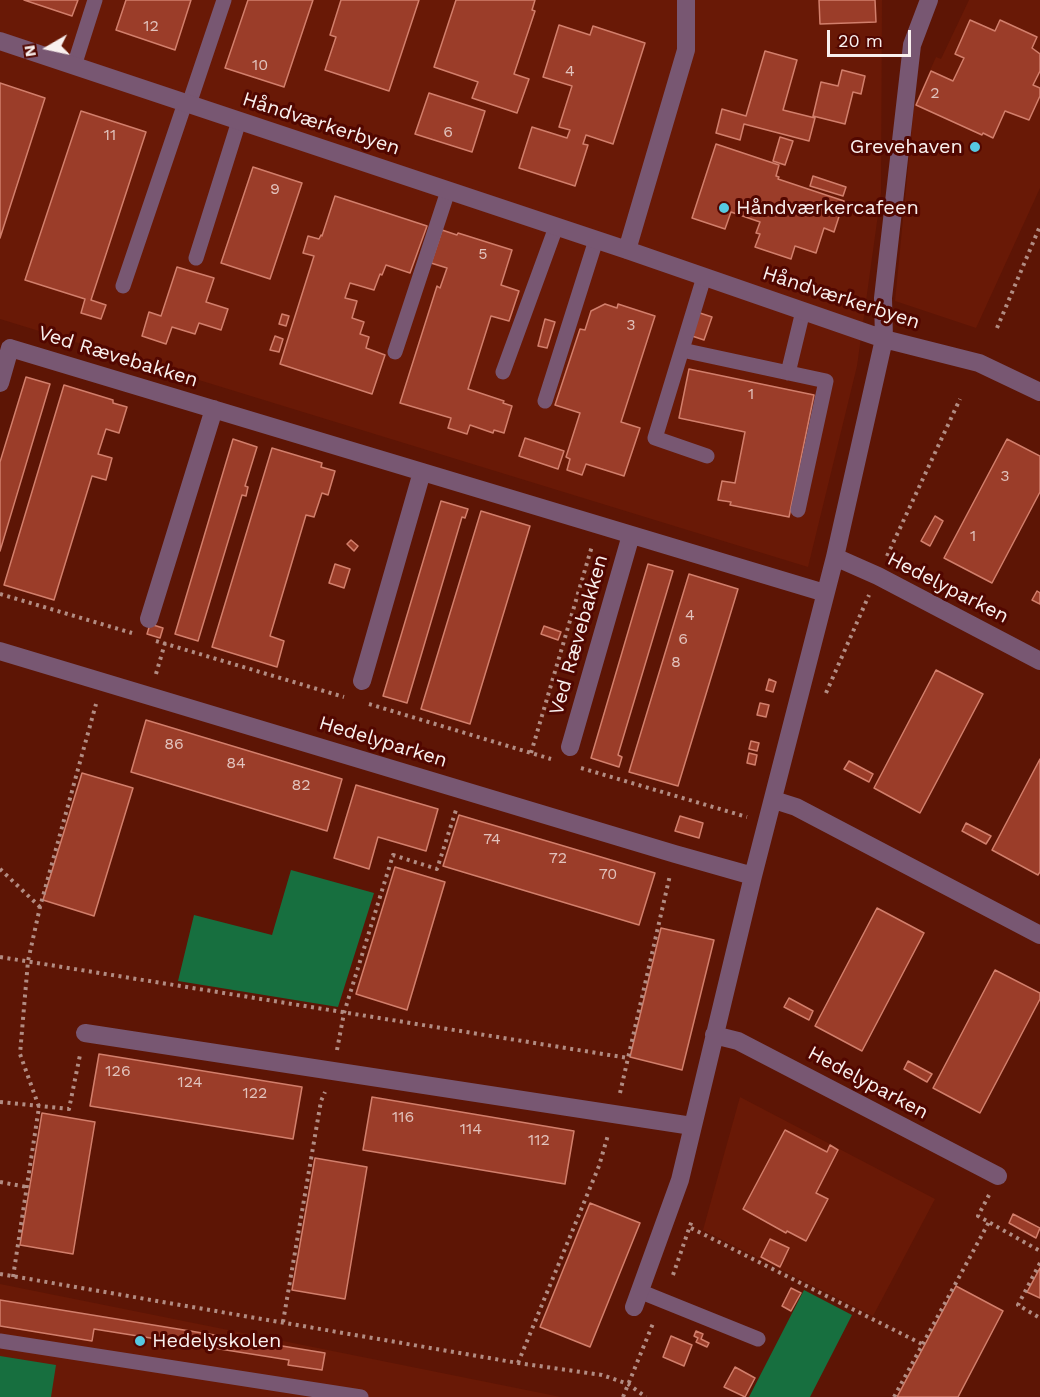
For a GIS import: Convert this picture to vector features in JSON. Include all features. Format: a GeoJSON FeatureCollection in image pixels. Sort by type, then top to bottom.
{"type":"FeatureCollection","features":[{"type":"Feature","properties":{"kind":"street"},"geometry":{"type":"LineString","coordinates":[[627,250],[686,50],[686,0]]}},
{"type":"Feature","properties":{"kind":"street"},"geometry":{"type":"LineString","coordinates":[[637,1299],[680,1180],[753,876],[835,556],[884,339],[883,298],[912,45],[929,0]]}},
{"type":"Feature","properties":{"kind":"street","name":"Håndværkerbyen"},"geometry":{"type":"LineString","coordinates":[[0,41],[627,250],[884,339],[979,363],[1040,392]]}},
{"type":"Feature","properties":{"kind":"street","name":"Ved Rævebakken"},"geometry":{"type":"LineString","coordinates":[[0,383],[5,347],[825,593]]}},
{"type":"Feature","properties":{"kind":"street","name":"Ved Rævebakken"},"geometry":{"type":"LineString","coordinates":[[149,619],[214,409]]}},
{"type":"Feature","properties":{"kind":"street"},"geometry":{"type":"LineString","coordinates":[[362,681],[422,472]]}},
{"type":"Feature","properties":{"kind":"street","name":"Ved Rævebakken"},"geometry":{"type":"LineString","coordinates":[[570,747],[632,535]]}},
{"type":"Feature","properties":{"kind":"street","name":"Hedelyparken"},"geometry":{"type":"LineString","coordinates":[[835,556],[878,576],[1040,661]]}},
{"type":"Feature","properties":{"kind":"street","name":"Hedelyparken"},"geometry":{"type":"LineString","coordinates":[[0,651],[753,876]]}},
{"type":"Feature","properties":{"kind":"street"},"geometry":{"type":"LineString","coordinates":[[774,800],[796,807],[1040,935]]}},
{"type":"Feature","properties":{"kind":"street"},"geometry":{"type":"LineString","coordinates":[[85,1033],[692,1126]]}},
{"type":"Feature","properties":{"kind":"street","name":"Hedelyparken"},"geometry":{"type":"LineString","coordinates":[[714,1035],[738,1041],[998,1176]]}},
{"type":"Feature","properties":{"kind":"lane"},"geometry":{"type":"LineString","coordinates":[[74,66],[95,0]]}},
{"type":"Feature","properties":{"kind":"lane"},"geometry":{"type":"LineString","coordinates":[[123,286],[224,0]]}},
{"type":"Feature","properties":{"kind":"lane"},"geometry":{"type":"LineString","coordinates":[[196,258],[239,121]]}},
{"type":"Feature","properties":{"kind":"lane"},"geometry":{"type":"LineString","coordinates":[[395,352],[448,191]]}},
{"type":"Feature","properties":{"kind":"lane"},"geometry":{"type":"LineString","coordinates":[[503,372],[556,227]]}},
{"type":"Feature","properties":{"kind":"lane"},"geometry":{"type":"LineString","coordinates":[[545,401],[596,240]]}},
{"type":"Feature","properties":{"kind":"lane"},"geometry":{"type":"LineString","coordinates":[[704,277],[655,438],[707,456]]}},
{"type":"Feature","properties":{"kind":"lane"},"geometry":{"type":"LineString","coordinates":[[788,373],[803,311]]}},
{"type":"Feature","properties":{"kind":"lane"},"geometry":{"type":"LineString","coordinates":[[682,350],[826,381],[798,510]]}},
{"type":"Feature","properties":{"kind":"lane"},"geometry":{"type":"LineString","coordinates":[[637,1299],[663,1300],[758,1339]]}},
{"type":"Feature","properties":{"kind":"lane"},"geometry":{"type":"LineString","coordinates":[[0,1341],[361,1397]]}},
{"type":"Feature","properties":{"kind":"path"},"geometry":{"type":"LineString","coordinates":[[997,328],[1040,226]]}},
{"type":"Feature","properties":{"kind":"path"},"geometry":{"type":"LineString","coordinates":[[824,703],[827,691],[878,576],[960,399]]}},
{"type":"Feature","properties":{"kind":"path"},"geometry":{"type":"LineString","coordinates":[[531,753],[598,525]]}},
{"type":"Feature","properties":{"kind":"path"},"geometry":{"type":"LineString","coordinates":[[0,594],[132,633]]}},
{"type":"Feature","properties":{"kind":"path"},"geometry":{"type":"LineString","coordinates":[[154,640],[355,700]]}},
{"type":"Feature","properties":{"kind":"path"},"geometry":{"type":"LineString","coordinates":[[150,695],[165,643]]}},
{"type":"Feature","properties":{"kind":"path"},"geometry":{"type":"LineString","coordinates":[[13,1277],[39,1107],[20,1054],[28,961],[40,907],[103,681]]}},
{"type":"Feature","properties":{"kind":"path"},"geometry":{"type":"LineString","coordinates":[[366,704],[553,759]]}},
{"type":"Feature","properties":{"kind":"path"},"geometry":{"type":"LineString","coordinates":[[575,766],[768,823]]}},
{"type":"Feature","properties":{"kind":"path"},"geometry":{"type":"LineString","coordinates":[[283,1322],[321,1101],[333,1071],[344,1013],[393,855],[438,868],[462,790]]}},
{"type":"Feature","properties":{"kind":"path"},"geometry":{"type":"LineString","coordinates":[[0,869],[40,907]]}},
{"type":"Feature","properties":{"kind":"path"},"geometry":{"type":"LineString","coordinates":[[0,957],[628,1058]]}},
{"type":"Feature","properties":{"kind":"path"},"geometry":{"type":"LineString","coordinates":[[0,1102],[69,1109],[85,1033]]}},
{"type":"Feature","properties":{"kind":"path"},"geometry":{"type":"LineString","coordinates":[[998,1176],[978,1216],[1040,1251]]}},
{"type":"Feature","properties":{"kind":"path"},"geometry":{"type":"LineString","coordinates":[[0,1182],[27,1187]]}},
{"type":"Feature","properties":{"kind":"path"},"geometry":{"type":"LineString","coordinates":[[622,1397],[663,1300],[691,1228],[693,1217]]}},
{"type":"Feature","properties":{"kind":"path"},"geometry":{"type":"LineString","coordinates":[[894,1397],[989,1222]]}},
{"type":"Feature","properties":{"kind":"path"},"geometry":{"type":"LineString","coordinates":[[691,1228],[922,1344]]}},
{"type":"Feature","properties":{"kind":"path"},"geometry":{"type":"LineString","coordinates":[[1040,1263],[1018,1305],[1040,1318]]}},
{"type":"Feature","properties":{"kind":"path"},"geometry":{"type":"LineString","coordinates":[[0,1274],[518,1363],[603,1375],[628,1384],[646,1397]]}},
{"type":"Feature","properties":{"kind":"shaded area"},"geometry":{"type":"Polygon","coordinates":[[[0,0],[882,0],[881,193],[857,366],[808,567],[0,319],[0,0]]]}},
{"type":"Feature","properties":{"kind":"shaded area","name":"Grevehaven"},"geometry":{"type":"Polygon","coordinates":[[[969,0],[1040,0],[1040,188],[976,328],[895,301],[914,106],[936,57],[941,59],[969,0]]]}},
{"type":"Feature","properties":{"kind":"shaded area"},"geometry":{"type":"Polygon","coordinates":[[[740,1097],[935,1199],[873,1316],[703,1230],[740,1097]]]}},
{"type":"Feature","properties":{"kind":"shaded area","name":"Hedelyskolen"},"geometry":{"type":"Polygon","coordinates":[[[0,1284],[561,1397],[0,1397],[0,1284]]]}},
{"type":"Feature","properties":{"kind":"green space"},"geometry":{"type":"Polygon","coordinates":[[[291,870],[374,893],[338,1007],[178,981],[194,915],[272,935],[291,870]]]}},
{"type":"Feature","properties":{"kind":"green space"},"geometry":{"type":"Polygon","coordinates":[[[804,1290],[852,1315],[810,1397],[749,1397],[804,1290]]]}},
{"type":"Feature","properties":{"kind":"green space"},"geometry":{"type":"Polygon","coordinates":[[[0,1356],[56,1365],[51,1397],[0,1397],[0,1356]]]}},
{"type":"Feature","properties":{"kind":"building"},"geometry":{"type":"Polygon","coordinates":[[[24,0],[78,0],[72,16],[24,0]]]}},
{"type":"Feature","properties":{"kind":"building"},"geometry":{"type":"Polygon","coordinates":[[[126,0],[191,0],[175,50],[116,30],[126,0]]]}},
{"type":"Feature","properties":{"kind":"building"},"geometry":{"type":"Polygon","coordinates":[[[248,0],[313,0],[284,87],[225,68],[248,0]]]}},
{"type":"Feature","properties":{"kind":"building"},"geometry":{"type":"Polygon","coordinates":[[[341,0],[419,0],[389,91],[325,70],[336,37],[330,35],[341,0]]]}},
{"type":"Feature","properties":{"kind":"building"},"geometry":{"type":"Polygon","coordinates":[[[456,0],[535,0],[532,10],[535,11],[514,74],[529,79],[517,113],[472,98],[478,82],[434,67],[456,0]]]}},
{"type":"Feature","properties":{"kind":"building"},"geometry":{"type":"Polygon","coordinates":[[[819,0],[875,0],[876,22],[820,24],[819,0]]]}},
{"type":"Feature","properties":{"kind":"building"},"geometry":{"type":"Polygon","coordinates":[[[970,20],[995,31],[1000,20],[1037,37],[1032,48],[1040,54],[1040,71],[1033,85],[1040,88],[1040,96],[1029,120],[1005,111],[993,138],[916,105],[931,71],[953,81],[964,58],[955,54],[970,20]]]}},
{"type":"Feature","properties":{"kind":"building"},"geometry":{"type":"Polygon","coordinates":[[[559,25],[590,35],[593,26],[645,43],[613,144],[586,135],[583,144],[588,145],[575,186],[519,168],[532,127],[567,138],[570,130],[559,127],[572,86],[543,77],[559,25]]]}},
{"type":"Feature","properties":{"kind":"building"},"geometry":{"type":"Polygon","coordinates":[[[765,51],[797,60],[783,110],[815,118],[809,141],[744,124],[740,140],[716,133],[722,109],[746,116],[765,51]]]}},
{"type":"Feature","properties":{"kind":"building"},"geometry":{"type":"Polygon","coordinates":[[[842,70],[865,76],[861,94],[853,92],[845,124],[813,116],[821,82],[838,86],[842,70]]]}},
{"type":"Feature","properties":{"kind":"building"},"geometry":{"type":"Polygon","coordinates":[[[0,83],[45,98],[0,238],[0,83]]]}},
{"type":"Feature","properties":{"kind":"building"},"geometry":{"type":"Polygon","coordinates":[[[429,93],[485,111],[472,152],[415,134],[429,93]]]}},
{"type":"Feature","properties":{"kind":"building"},"geometry":{"type":"Polygon","coordinates":[[[81,111],[146,132],[91,300],[106,305],[101,319],[81,313],[85,299],[25,280],[81,111]]]}},
{"type":"Feature","properties":{"kind":"building"},"geometry":{"type":"Polygon","coordinates":[[[780,137],[793,141],[785,165],[773,161],[780,137]]]}},
{"type":"Feature","properties":{"kind":"building"},"geometry":{"type":"Polygon","coordinates":[[[716,144],[779,165],[776,176],[779,177],[778,179],[844,201],[834,232],[824,228],[816,253],[795,246],[791,259],[755,247],[760,234],[756,233],[760,222],[731,212],[725,229],[692,218],[716,144]]]}},
{"type":"Feature","properties":{"kind":"building"},"geometry":{"type":"Polygon","coordinates":[[[253,167],[302,183],[270,279],[221,263],[253,167]]]}},
{"type":"Feature","properties":{"kind":"building"},"geometry":{"type":"Polygon","coordinates":[[[813,176],[846,187],[843,196],[810,186],[813,176]]]}},
{"type":"Feature","properties":{"kind":"building"},"geometry":{"type":"Polygon","coordinates":[[[335,196],[427,226],[410,273],[386,265],[374,290],[350,283],[345,298],[357,301],[352,318],[364,322],[360,334],[369,337],[366,348],[385,355],[372,394],[280,364],[314,256],[303,253],[308,236],[319,239],[322,236],[335,196]]]}},
{"type":"Feature","properties":{"kind":"building"},"geometry":{"type":"Polygon","coordinates":[[[442,230],[512,250],[501,285],[519,291],[509,321],[491,316],[468,389],[512,406],[504,433],[494,430],[493,433],[470,425],[467,434],[448,428],[451,418],[400,403],[437,286],[440,288],[447,268],[431,263],[442,230]]]}},
{"type":"Feature","properties":{"kind":"building"},"geometry":{"type":"Polygon","coordinates":[[[177,267],[214,278],[206,302],[228,309],[221,330],[199,323],[195,334],[172,327],[166,344],[142,336],[149,312],[161,316],[177,267]]]}},
{"type":"Feature","properties":{"kind":"building"},"geometry":{"type":"Polygon","coordinates":[[[605,304],[617,308],[618,304],[655,316],[621,422],[640,428],[624,476],[586,464],[582,475],[567,470],[570,459],[566,457],[580,413],[555,405],[580,329],[585,330],[591,311],[605,304]]]}},
{"type":"Feature","properties":{"kind":"building"},"geometry":{"type":"Polygon","coordinates":[[[697,312],[712,317],[704,340],[689,335],[697,312]]]}},
{"type":"Feature","properties":{"kind":"building"},"geometry":{"type":"Polygon","coordinates":[[[282,314],[289,316],[286,326],[279,324],[282,314]]]}},
{"type":"Feature","properties":{"kind":"building"},"geometry":{"type":"Polygon","coordinates":[[[545,319],[555,322],[547,348],[538,346],[545,319]]]}},
{"type":"Feature","properties":{"kind":"building"},"geometry":{"type":"Polygon","coordinates":[[[275,336],[283,339],[279,352],[270,350],[275,336]]]}},
{"type":"Feature","properties":{"kind":"building"},"geometry":{"type":"Polygon","coordinates":[[[689,369],[814,395],[789,517],[730,505],[731,502],[718,500],[722,481],[735,483],[745,432],[679,418],[689,369]]]}},
{"type":"Feature","properties":{"kind":"building"},"geometry":{"type":"Polygon","coordinates":[[[26,377],[50,384],[0,551],[0,462],[26,377]]]}},
{"type":"Feature","properties":{"kind":"building"},"geometry":{"type":"Polygon","coordinates":[[[64,385],[113,400],[113,403],[127,407],[119,433],[106,429],[98,454],[112,458],[106,480],[92,476],[54,600],[4,585],[64,385]]]}},
{"type":"Feature","properties":{"kind":"building"},"geometry":{"type":"Polygon","coordinates":[[[525,438],[564,451],[558,469],[519,456],[525,438]]]}},
{"type":"Feature","properties":{"kind":"building"},"geometry":{"type":"Polygon","coordinates":[[[233,439],[257,447],[245,486],[248,487],[246,496],[242,495],[198,641],[175,634],[233,439]]]}},
{"type":"Feature","properties":{"kind":"building"},"geometry":{"type":"Polygon","coordinates":[[[1007,439],[1040,456],[1040,492],[992,583],[944,558],[1007,439]]]}},
{"type":"Feature","properties":{"kind":"building"},"geometry":{"type":"Polygon","coordinates":[[[272,448],[322,463],[321,467],[335,471],[328,495],[322,493],[314,517],[306,515],[270,636],[284,641],[277,667],[212,647],[272,448]]]}},
{"type":"Feature","properties":{"kind":"building"},"geometry":{"type":"Polygon","coordinates":[[[441,501],[468,509],[465,518],[462,517],[407,703],[383,696],[441,501]]]}},
{"type":"Feature","properties":{"kind":"building"},"geometry":{"type":"Polygon","coordinates":[[[481,511],[530,526],[470,724],[421,709],[481,511]]]}},
{"type":"Feature","properties":{"kind":"building"},"geometry":{"type":"Polygon","coordinates":[[[935,516],[943,521],[930,546],[921,541],[935,516]]]}},
{"type":"Feature","properties":{"kind":"building"},"geometry":{"type":"Polygon","coordinates":[[[351,540],[358,546],[354,551],[347,544],[351,540]]]}},
{"type":"Feature","properties":{"kind":"building"},"geometry":{"type":"Polygon","coordinates":[[[335,564],[350,569],[344,588],[329,583],[335,564]]]}},
{"type":"Feature","properties":{"kind":"building"},"geometry":{"type":"Polygon","coordinates":[[[648,564],[673,571],[618,755],[622,757],[619,767],[591,758],[648,564]]]}},
{"type":"Feature","properties":{"kind":"building"},"geometry":{"type":"Polygon","coordinates":[[[689,574],[738,589],[678,786],[629,772],[689,574]]]}},
{"type":"Feature","properties":{"kind":"building"},"geometry":{"type":"Polygon","coordinates":[[[1037,591],[1040,593],[1040,604],[1032,600],[1037,591]]]}},
{"type":"Feature","properties":{"kind":"building"},"geometry":{"type":"Polygon","coordinates":[[[150,624],[163,628],[160,638],[147,634],[150,624]]]}},
{"type":"Feature","properties":{"kind":"building"},"geometry":{"type":"Polygon","coordinates":[[[544,626],[561,632],[558,640],[541,634],[544,626]]]}},
{"type":"Feature","properties":{"kind":"building"},"geometry":{"type":"Polygon","coordinates":[[[936,670],[983,694],[920,813],[874,788],[936,670]]]}},
{"type":"Feature","properties":{"kind":"building"},"geometry":{"type":"Polygon","coordinates":[[[769,679],[776,682],[773,692],[766,690],[769,679]]]}},
{"type":"Feature","properties":{"kind":"building"},"geometry":{"type":"Polygon","coordinates":[[[760,703],[769,705],[766,717],[757,715],[760,703]]]}},
{"type":"Feature","properties":{"kind":"building"},"geometry":{"type":"Polygon","coordinates":[[[146,720],[342,779],[327,831],[131,772],[146,720]]]}},
{"type":"Feature","properties":{"kind":"building"},"geometry":{"type":"Polygon","coordinates":[[[751,741],[759,743],[757,751],[749,749],[751,741]]]}},
{"type":"Feature","properties":{"kind":"building"},"geometry":{"type":"Polygon","coordinates":[[[749,753],[757,755],[755,765],[747,763],[749,753]]]}},
{"type":"Feature","properties":{"kind":"building"},"geometry":{"type":"Polygon","coordinates":[[[1040,759],[1040,872],[1038,875],[992,850],[1040,759]]]}},
{"type":"Feature","properties":{"kind":"building"},"geometry":{"type":"Polygon","coordinates":[[[849,761],[873,774],[869,782],[844,769],[849,761]]]}},
{"type":"Feature","properties":{"kind":"building"},"geometry":{"type":"Polygon","coordinates":[[[82,773],[133,788],[94,916],[43,900],[82,773]]]}},
{"type":"Feature","properties":{"kind":"building"},"geometry":{"type":"Polygon","coordinates":[[[356,785],[438,809],[426,851],[378,837],[369,869],[334,858],[356,785]]]}},
{"type":"Feature","properties":{"kind":"building"},"geometry":{"type":"Polygon","coordinates":[[[459,815],[655,873],[639,925],[443,866],[459,815]]]}},
{"type":"Feature","properties":{"kind":"building"},"geometry":{"type":"Polygon","coordinates":[[[680,816],[703,823],[699,838],[675,831],[680,816]]]}},
{"type":"Feature","properties":{"kind":"building"},"geometry":{"type":"Polygon","coordinates":[[[966,823],[991,836],[986,844],[962,831],[966,823]]]}},
{"type":"Feature","properties":{"kind":"building"},"geometry":{"type":"Polygon","coordinates":[[[395,867],[445,882],[407,1010],[356,994],[395,867]]]}},
{"type":"Feature","properties":{"kind":"building"},"geometry":{"type":"Polygon","coordinates":[[[877,908],[924,933],[862,1051],[815,1026],[877,908]]]}},
{"type":"Feature","properties":{"kind":"building"},"geometry":{"type":"Polygon","coordinates":[[[661,928],[714,940],[682,1070],[630,1057],[661,928]]]}},
{"type":"Feature","properties":{"kind":"building"},"geometry":{"type":"Polygon","coordinates":[[[995,970],[1040,993],[1040,999],[980,1113],[933,1088],[995,970]]]}},
{"type":"Feature","properties":{"kind":"building"},"geometry":{"type":"Polygon","coordinates":[[[789,998],[813,1011],[809,1020],[784,1007],[789,998]]]}},
{"type":"Feature","properties":{"kind":"building"},"geometry":{"type":"Polygon","coordinates":[[[99,1054],[302,1087],[293,1139],[90,1106],[99,1054]]]}},
{"type":"Feature","properties":{"kind":"building"},"geometry":{"type":"Polygon","coordinates":[[[908,1061],[932,1074],[927,1082],[904,1069],[908,1061]]]}},
{"type":"Feature","properties":{"kind":"building"},"geometry":{"type":"Polygon","coordinates":[[[372,1097],[574,1131],[565,1184],[363,1150],[372,1097]]]}},
{"type":"Feature","properties":{"kind":"building"},"geometry":{"type":"Polygon","coordinates":[[[42,1113],[95,1122],[73,1254],[20,1245],[42,1113]]]}},
{"type":"Feature","properties":{"kind":"building"},"geometry":{"type":"Polygon","coordinates":[[[785,1130],[827,1152],[830,1145],[838,1150],[816,1193],[828,1199],[806,1241],[787,1231],[786,1233],[743,1209],[785,1130]]]}},
{"type":"Feature","properties":{"kind":"building"},"geometry":{"type":"Polygon","coordinates":[[[315,1158],[367,1167],[345,1299],[292,1290],[315,1158]]]}},
{"type":"Feature","properties":{"kind":"building"},"geometry":{"type":"Polygon","coordinates":[[[590,1203],[640,1223],[590,1347],[540,1327],[590,1203]]]}},
{"type":"Feature","properties":{"kind":"building"},"geometry":{"type":"Polygon","coordinates":[[[1013,1214],[1040,1228],[1036,1238],[1009,1223],[1013,1214]]]}},
{"type":"Feature","properties":{"kind":"building"},"geometry":{"type":"Polygon","coordinates":[[[770,1239],[789,1248],[780,1267],[761,1257],[770,1239]]]}},
{"type":"Feature","properties":{"kind":"building"},"geometry":{"type":"Polygon","coordinates":[[[1040,1268],[1040,1298],[1027,1292],[1040,1268]]]}},
{"type":"Feature","properties":{"kind":"building"},"geometry":{"type":"Polygon","coordinates":[[[956,1286],[1003,1311],[958,1397],[897,1397],[956,1286]]]}},
{"type":"Feature","properties":{"kind":"building"},"geometry":{"type":"Polygon","coordinates":[[[791,1288],[801,1293],[791,1311],[782,1306],[791,1288]]]}},
{"type":"Feature","properties":{"kind":"building"},"geometry":{"type":"Polygon","coordinates":[[[0,1300],[325,1353],[322,1370],[288,1365],[289,1360],[94,1329],[92,1341],[0,1326],[0,1300]]]}},
{"type":"Feature","properties":{"kind":"building"},"geometry":{"type":"Polygon","coordinates":[[[696,1331],[703,1334],[701,1339],[709,1343],[707,1347],[696,1342],[698,1338],[694,1336],[696,1331]]]}},
{"type":"Feature","properties":{"kind":"building"},"geometry":{"type":"Polygon","coordinates":[[[671,1336],[692,1345],[684,1366],[663,1357],[671,1336]]]}},
{"type":"Feature","properties":{"kind":"building"},"geometry":{"type":"Polygon","coordinates":[[[735,1367],[755,1378],[745,1397],[724,1387],[735,1367]]]}},
{"type":"Feature","properties":{"kind":"place","name":"Grevehaven"},"geometry":{"type":"Point","coordinates":[975,147]}},
{"type":"Feature","properties":{"kind":"place","name":"Håndværkercafeen"},"geometry":{"type":"Point","coordinates":[724,208]}},
{"type":"Feature","properties":{"kind":"place","name":"Hedelyskolen"},"geometry":{"type":"Point","coordinates":[140,1341]}}]}
